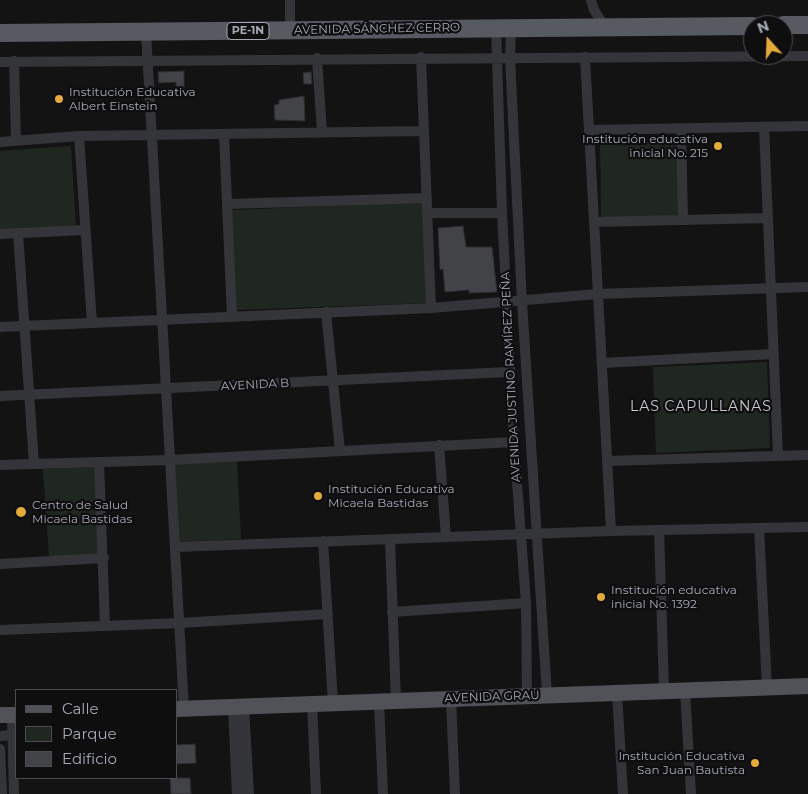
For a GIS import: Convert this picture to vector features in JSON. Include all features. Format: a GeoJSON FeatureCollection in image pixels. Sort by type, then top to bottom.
{"type":"FeatureCollection","features":[{"type":"Feature","properties":{"kind":"highway"},"geometry":{"type":"LineString","coordinates":[[793,26],[808,25]]}},
{"type":"Feature","properties":{"kind":"highway","name":"AVENIDA SÁNCHEZ CERRO"},"geometry":{"type":"LineString","coordinates":[[0,33],[743,26]]}},
{"type":"Feature","properties":{"kind":"main road","name":"AVENIDA GRAU"},"geometry":{"type":"LineString","coordinates":[[180,709],[808,686]]}},
{"type":"Feature","properties":{"kind":"street"},"geometry":{"type":"LineString","coordinates":[[290,0],[290,30]]}},
{"type":"Feature","properties":{"kind":"street"},"geometry":{"type":"LineString","coordinates":[[591,0],[594,10],[605,27]]}},
{"type":"Feature","properties":{"kind":"street","name":"AVENIDA JUSTINO RAMÍREZ PEÑA"},"geometry":{"type":"LineString","coordinates":[[503,28],[510,58],[535,535],[547,695]]}},
{"type":"Feature","properties":{"kind":"street","name":"AVENIDA JUSTINO RAMÍREZ PEÑA"},"geometry":{"type":"LineString","coordinates":[[503,28],[495,58],[509,372],[526,603],[528,695]]}},
{"type":"Feature","properties":{"kind":"street"},"geometry":{"type":"LineString","coordinates":[[146,32],[180,623],[180,709]]}},
{"type":"Feature","properties":{"kind":"street"},"geometry":{"type":"LineString","coordinates":[[0,62],[421,57],[808,56]]}},
{"type":"Feature","properties":{"kind":"street"},"geometry":{"type":"LineString","coordinates":[[421,57],[431,308]]}},
{"type":"Feature","properties":{"kind":"street"},"geometry":{"type":"LineString","coordinates":[[585,57],[611,531]]}},
{"type":"Feature","properties":{"kind":"street"},"geometry":{"type":"LineString","coordinates":[[317,58],[322,132]]}},
{"type":"Feature","properties":{"kind":"street"},"geometry":{"type":"LineString","coordinates":[[14,61],[16,141]]}},
{"type":"Feature","properties":{"kind":"street"},"geometry":{"type":"LineString","coordinates":[[589,130],[808,126]]}},
{"type":"Feature","properties":{"kind":"street"},"geometry":{"type":"LineString","coordinates":[[764,127],[778,456]]}},
{"type":"Feature","properties":{"kind":"street"},"geometry":{"type":"LineString","coordinates":[[681,128],[683,220]]}},
{"type":"Feature","properties":{"kind":"street"},"geometry":{"type":"LineString","coordinates":[[0,142],[79,136],[424,131]]}},
{"type":"Feature","properties":{"kind":"street"},"geometry":{"type":"LineString","coordinates":[[224,134],[232,316]]}},
{"type":"Feature","properties":{"kind":"street"},"geometry":{"type":"LineString","coordinates":[[79,136],[92,323]]}},
{"type":"Feature","properties":{"kind":"street"},"geometry":{"type":"LineString","coordinates":[[227,204],[427,198]]}},
{"type":"Feature","properties":{"kind":"street"},"geometry":{"type":"LineString","coordinates":[[428,213],[502,213]]}},
{"type":"Feature","properties":{"kind":"street"},"geometry":{"type":"LineString","coordinates":[[594,222],[768,218]]}},
{"type":"Feature","properties":{"kind":"street"},"geometry":{"type":"LineString","coordinates":[[0,234],[85,230]]}},
{"type":"Feature","properties":{"kind":"street"},"geometry":{"type":"LineString","coordinates":[[18,233],[34,464]]}},
{"type":"Feature","properties":{"kind":"street"},"geometry":{"type":"LineString","coordinates":[[0,327],[431,308],[522,302],[598,294],[770,289],[808,286]]}},
{"type":"Feature","properties":{"kind":"street"},"geometry":{"type":"LineString","coordinates":[[326,312],[340,451]]}},
{"type":"Feature","properties":{"kind":"street"},"geometry":{"type":"LineString","coordinates":[[602,363],[773,354]]}},
{"type":"Feature","properties":{"kind":"street","name":"AVENIDA B"},"geometry":{"type":"LineString","coordinates":[[0,396],[509,372]]}},
{"type":"Feature","properties":{"kind":"street"},"geometry":{"type":"LineString","coordinates":[[0,465],[170,460],[514,442]]}},
{"type":"Feature","properties":{"kind":"street"},"geometry":{"type":"LineString","coordinates":[[439,445],[446,536]]}},
{"type":"Feature","properties":{"kind":"street"},"geometry":{"type":"LineString","coordinates":[[607,462],[808,455]]}},
{"type":"Feature","properties":{"kind":"street"},"geometry":{"type":"LineString","coordinates":[[100,462],[105,626]]}},
{"type":"Feature","properties":{"kind":"street"},"geometry":{"type":"LineString","coordinates":[[175,547],[446,536],[521,536],[611,531],[808,527]]}},
{"type":"Feature","properties":{"kind":"street"},"geometry":{"type":"LineString","coordinates":[[759,528],[767,687]]}},
{"type":"Feature","properties":{"kind":"street"},"geometry":{"type":"LineString","coordinates":[[659,530],[664,691]]}},
{"type":"Feature","properties":{"kind":"street"},"geometry":{"type":"LineString","coordinates":[[390,539],[396,701]]}},
{"type":"Feature","properties":{"kind":"street"},"geometry":{"type":"LineString","coordinates":[[322,542],[333,703]]}},
{"type":"Feature","properties":{"kind":"street"},"geometry":{"type":"LineString","coordinates":[[0,564],[104,558]]}},
{"type":"Feature","properties":{"kind":"street"},"geometry":{"type":"LineString","coordinates":[[392,612],[526,603]]}},
{"type":"Feature","properties":{"kind":"street"},"geometry":{"type":"LineString","coordinates":[[0,630],[180,623],[328,614]]}},
{"type":"Feature","properties":{"kind":"street"},"geometry":{"type":"LineString","coordinates":[[685,690],[691,794]]}},
{"type":"Feature","properties":{"kind":"street"},"geometry":{"type":"LineString","coordinates":[[617,693],[622,794]]}},
{"type":"Feature","properties":{"kind":"street"},"geometry":{"type":"LineString","coordinates":[[451,699],[455,794]]}},
{"type":"Feature","properties":{"kind":"street"},"geometry":{"type":"LineString","coordinates":[[379,702],[383,794]]}},
{"type":"Feature","properties":{"kind":"street"},"geometry":{"type":"LineString","coordinates":[[312,704],[316,794]]}},
{"type":"Feature","properties":{"kind":"street"},"geometry":{"type":"LineString","coordinates":[[238,794],[239,706]]}},
{"type":"Feature","properties":{"kind":"street"},"geometry":{"type":"LineString","coordinates":[[239,706],[248,794]]}},
{"type":"Feature","properties":{"kind":"street"},"geometry":{"type":"LineString","coordinates":[[9,715],[12,735],[14,794]]}},
{"type":"Feature","properties":{"kind":"street"},"geometry":{"type":"LineString","coordinates":[[0,736],[12,735]]}},
{"type":"Feature","properties":{"kind":"street"},"geometry":{"type":"LineString","coordinates":[[0,749],[2,794]]}},
{"type":"Feature","properties":{"kind":"green space"},"geometry":{"type":"Polygon","coordinates":[[[600,141],[678,141],[681,217],[601,219],[600,141]]]}},
{"type":"Feature","properties":{"kind":"green space"},"geometry":{"type":"Polygon","coordinates":[[[71,146],[76,227],[0,232],[0,151],[71,146]]]}},
{"type":"Feature","properties":{"kind":"green space"},"geometry":{"type":"Polygon","coordinates":[[[423,202],[427,303],[236,310],[232,210],[423,202]]]}},
{"type":"Feature","properties":{"kind":"green space"},"geometry":{"type":"Polygon","coordinates":[[[767,362],[770,448],[656,453],[653,367],[767,362]]]}},
{"type":"Feature","properties":{"kind":"green space"},"geometry":{"type":"Polygon","coordinates":[[[237,461],[241,539],[178,542],[175,464],[237,461]]]}},
{"type":"Feature","properties":{"kind":"green space"},"geometry":{"type":"Polygon","coordinates":[[[94,467],[100,554],[49,557],[43,469],[94,467]]]}},
{"type":"Feature","properties":{"kind":"building"},"geometry":{"type":"Polygon","coordinates":[[[184,71],[184,87],[176,87],[176,82],[159,83],[158,72],[184,71]]]}},
{"type":"Feature","properties":{"kind":"building"},"geometry":{"type":"Polygon","coordinates":[[[311,72],[312,84],[304,84],[303,73],[311,72]]]}},
{"type":"Feature","properties":{"kind":"building"},"geometry":{"type":"Polygon","coordinates":[[[304,96],[305,121],[275,120],[274,105],[279,104],[279,100],[304,96]]]}},
{"type":"Feature","properties":{"kind":"building"},"geometry":{"type":"Polygon","coordinates":[[[463,226],[466,247],[492,247],[497,292],[469,293],[469,290],[445,292],[443,269],[440,270],[438,228],[463,226]]]}},
{"type":"Feature","properties":{"kind":"building"},"geometry":{"type":"Polygon","coordinates":[[[195,744],[196,763],[178,764],[178,745],[195,744]]]}},
{"type":"Feature","properties":{"kind":"building"},"geometry":{"type":"Polygon","coordinates":[[[190,778],[191,794],[171,794],[170,779],[190,778]]]}},
{"type":"Feature","properties":{"kind":"place","name":"Institución Educativa Albert Einstein"},"geometry":{"type":"Point","coordinates":[59,99]}},
{"type":"Feature","properties":{"kind":"place","name":"Institución educativa inicial No. 215"},"geometry":{"type":"Point","coordinates":[718,146]}},
{"type":"Feature","properties":{"kind":"place","name":"Institución Educativa Micaela Bastidas"},"geometry":{"type":"Point","coordinates":[318,496]}},
{"type":"Feature","properties":{"kind":"place","name":"Centro de Salud Micaela Bastidas"},"geometry":{"type":"Point","coordinates":[21,512]}},
{"type":"Feature","properties":{"kind":"place","name":"Institución educativa inicial No. 1392"},"geometry":{"type":"Point","coordinates":[601,597]}},
{"type":"Feature","properties":{"kind":"place","name":"Institución Educativa San Juan Bautista"},"geometry":{"type":"Point","coordinates":[755,763]}},
{"type":"Feature","properties":{"kind":"district","name":"LAS CAPULLANAS"},"geometry":{"type":"Point","coordinates":[701,407]}}]}
